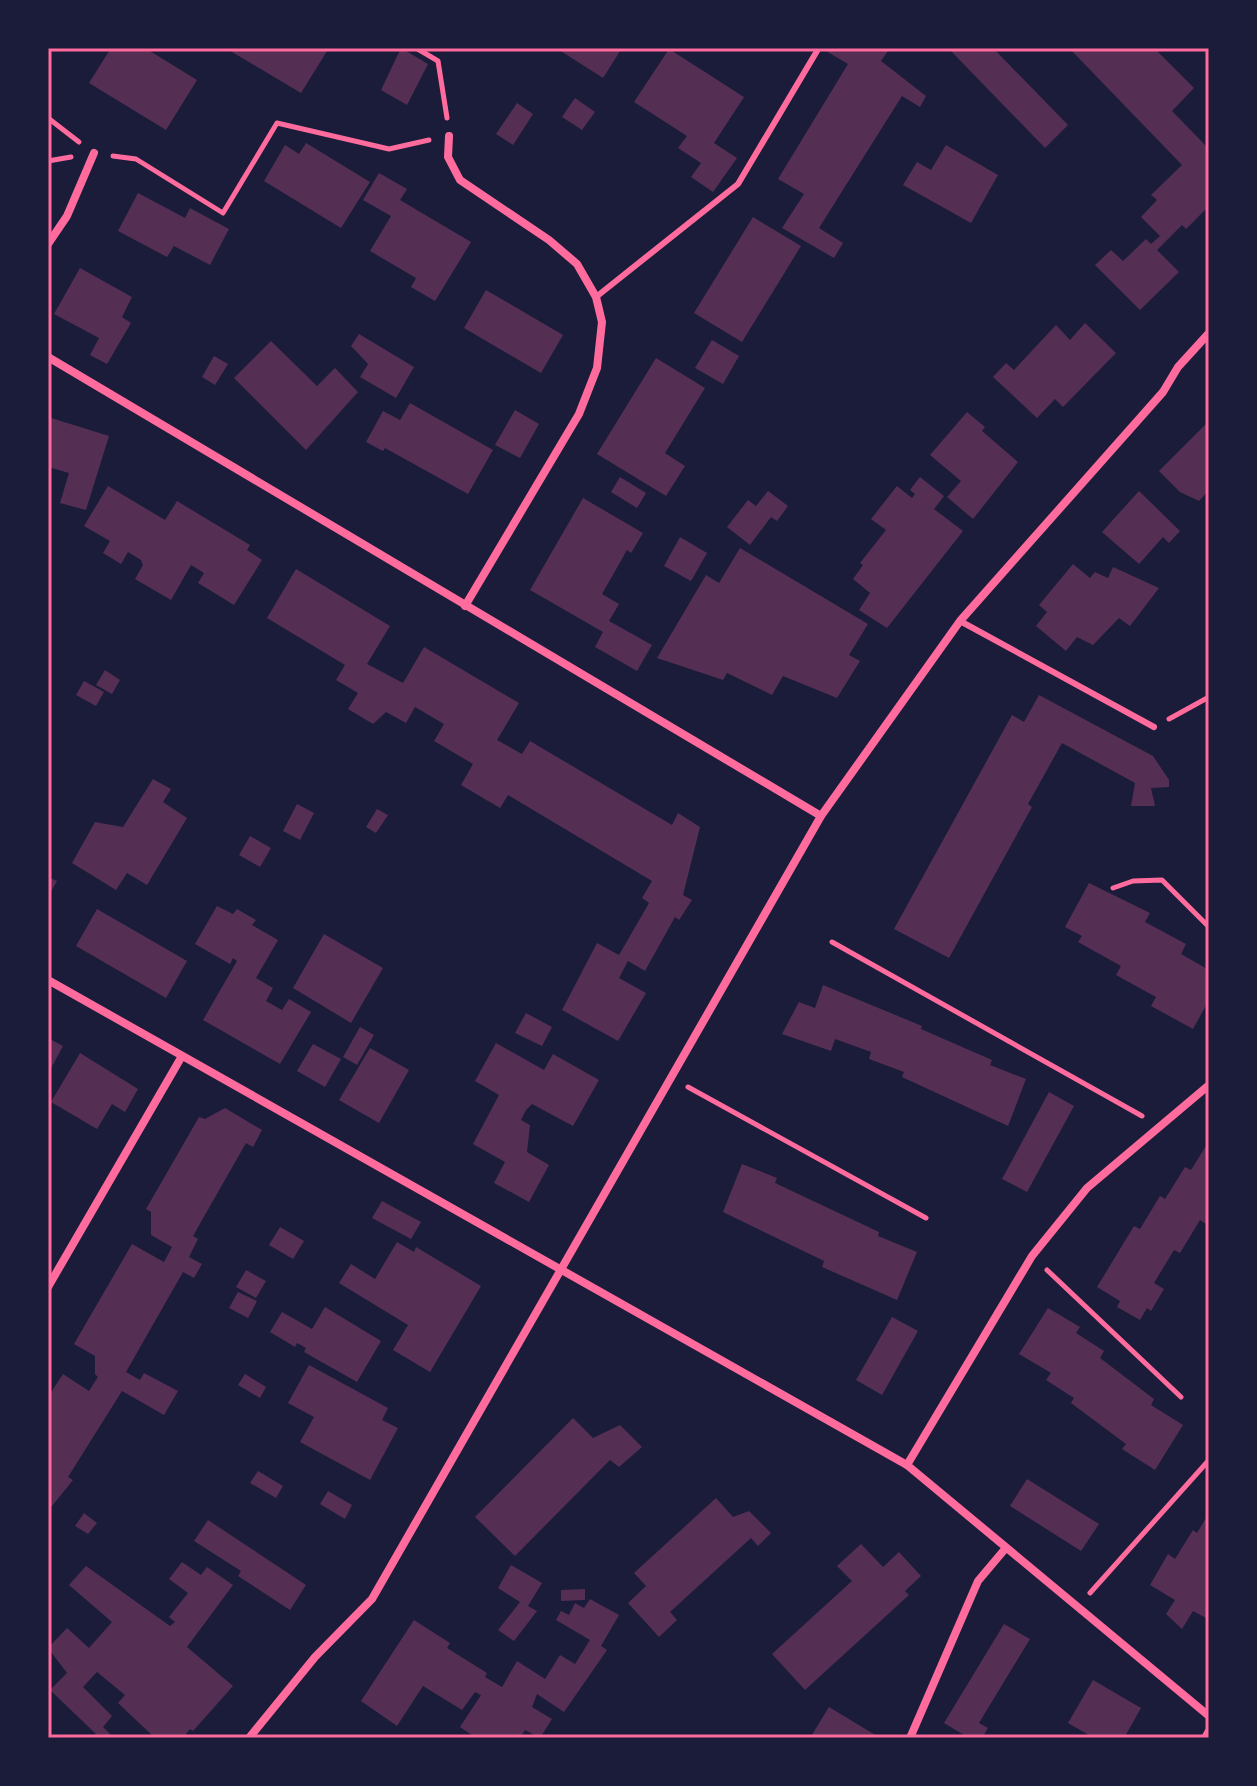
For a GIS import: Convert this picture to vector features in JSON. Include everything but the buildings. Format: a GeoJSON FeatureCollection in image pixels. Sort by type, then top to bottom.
{"type":"FeatureCollection","features":[{"type":"Feature","properties":{"kind":"street"},"geometry":{"type":"LineString","coordinates":[[449,136],[448,157],[460,180],[564,251],[588,280],[602,322],[601,342],[589,392],[465,606]]}},
{"type":"Feature","properties":{"kind":"street"},"geometry":{"type":"LineString","coordinates":[[48,244],[67,216],[94,153]]}},
{"type":"Feature","properties":{"kind":"street"},"geometry":{"type":"LineString","coordinates":[[249,1738],[315,1657],[372,1599],[821,816],[960,621],[1163,392],[1178,367],[1209,333]]}},
{"type":"Feature","properties":{"kind":"street"},"geometry":{"type":"LineString","coordinates":[[48,357],[821,816]]}},
{"type":"Feature","properties":{"kind":"street"},"geometry":{"type":"LineString","coordinates":[[48,980],[907,1465],[1209,1716]]}},
{"type":"Feature","properties":{"kind":"street"},"geometry":{"type":"LineString","coordinates":[[48,1287],[182,1056]]}},
{"type":"Feature","properties":{"kind":"street"},"geometry":{"type":"LineString","coordinates":[[907,1465],[1032,1256],[1087,1188],[1209,1085]]}},
{"type":"Feature","properties":{"kind":"street"},"geometry":{"type":"LineString","coordinates":[[910,1738],[978,1581],[1005,1549]]}},
{"type":"Feature","properties":{"kind":"street"},"geometry":{"type":"LineString","coordinates":[[1205,1738],[1209,1731]]}},
{"type":"Feature","properties":{"kind":"lane"},"geometry":{"type":"LineString","coordinates":[[596,297],[738,184],[817,51]]}},
{"type":"Feature","properties":{"kind":"lane"},"geometry":{"type":"LineString","coordinates":[[960,621],[1154,727]]}},
{"type":"Feature","properties":{"kind":"path"},"geometry":{"type":"LineString","coordinates":[[48,118],[94,153],[136,159],[223,213],[277,123],[389,149],[449,136],[438,61],[416,48]]}},
{"type":"Feature","properties":{"kind":"path"},"geometry":{"type":"LineString","coordinates":[[1154,727],[1209,697]]}},
{"type":"Feature","properties":{"kind":"path"},"geometry":{"type":"LineString","coordinates":[[1113,888],[1133,881],[1162,880],[1209,927]]}},
{"type":"Feature","properties":{"kind":"path"},"geometry":{"type":"LineString","coordinates":[[832,942],[1158,1125]]}},
{"type":"Feature","properties":{"kind":"path"},"geometry":{"type":"LineString","coordinates":[[670,1077],[926,1218]]}},
{"type":"Feature","properties":{"kind":"path"},"geometry":{"type":"LineString","coordinates":[[1032,1256],[1181,1397]]}},
{"type":"Feature","properties":{"kind":"path"},"geometry":{"type":"LineString","coordinates":[[1079,1606],[1209,1460]]}}]}
